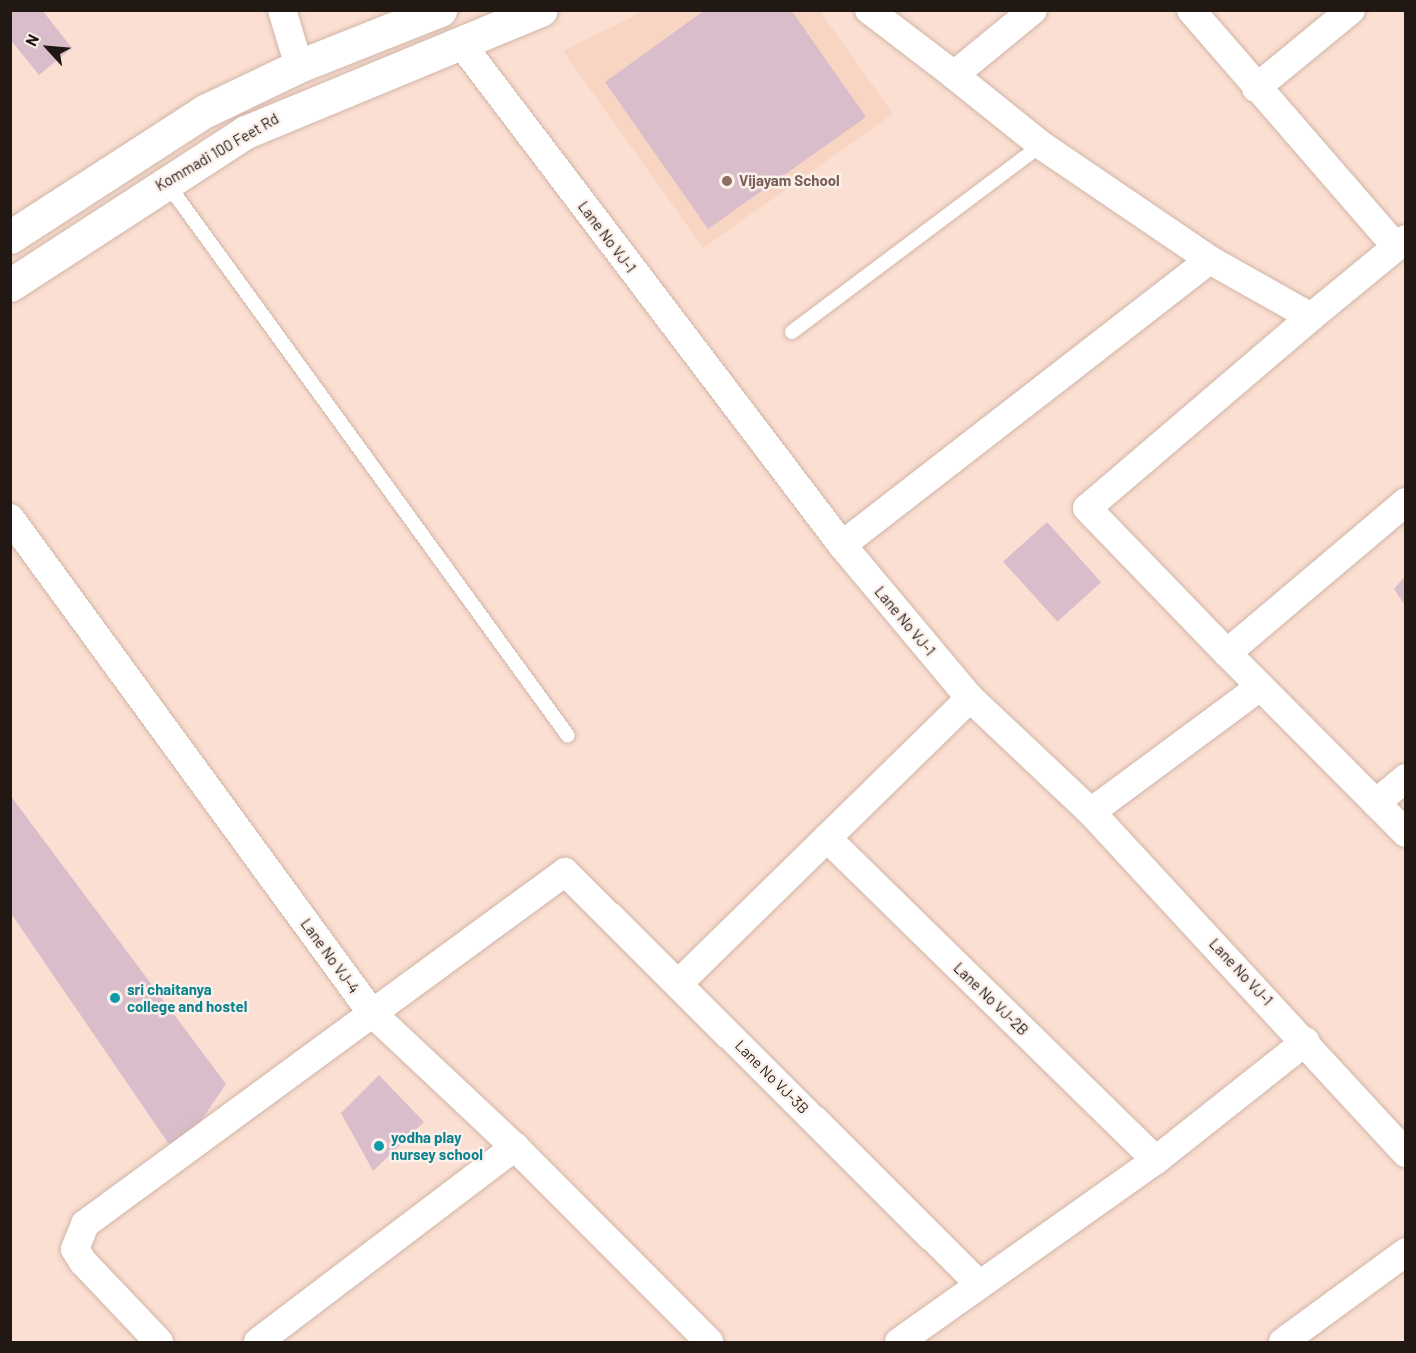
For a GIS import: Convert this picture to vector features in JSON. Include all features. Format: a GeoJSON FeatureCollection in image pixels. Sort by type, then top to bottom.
{"type":"FeatureCollection","features":[{"type":"Feature","properties":{"kind":"main road"},"geometry":{"type":"LineString","coordinates":[[10,237],[205,111],[299,66],[440,10]]}},
{"type":"Feature","properties":{"kind":"main road","name":"Kommadi 100 Feet Rd"},"geometry":{"type":"LineString","coordinates":[[10,285],[165,181],[295,108],[541,10]]}},
{"type":"Feature","properties":{"kind":"street"},"geometry":{"type":"LineString","coordinates":[[282,10],[299,66]]}},
{"type":"Feature","properties":{"kind":"street"},"geometry":{"type":"LineString","coordinates":[[869,10],[1041,145],[1210,260],[1311,316]]}},
{"type":"Feature","properties":{"kind":"street"},"geometry":{"type":"LineString","coordinates":[[954,75],[1033,10]]}},
{"type":"Feature","properties":{"kind":"street"},"geometry":{"type":"LineString","coordinates":[[1191,10],[1256,88],[1401,243],[1311,316],[1087,508],[1260,687],[1406,832]]}},
{"type":"Feature","properties":{"kind":"street"},"geometry":{"type":"LineString","coordinates":[[1256,88],[1351,10]]}},
{"type":"Feature","properties":{"kind":"street","name":"Lane No VJ-1"},"geometry":{"type":"LineString","coordinates":[[460,42],[842,545],[970,698],[1091,812],[1306,1041],[1406,1153]]}},
{"type":"Feature","properties":{"kind":"street"},"geometry":{"type":"LineString","coordinates":[[842,545],[1210,260]]}},
{"type":"Feature","properties":{"kind":"street"},"geometry":{"type":"LineString","coordinates":[[1227,653],[1406,502]]}},
{"type":"Feature","properties":{"kind":"street","name":"Lane No VJ-4"},"geometry":{"type":"LineString","coordinates":[[10,518],[371,1012],[515,1147],[708,1342]]}},
{"type":"Feature","properties":{"kind":"street"},"geometry":{"type":"LineString","coordinates":[[1091,812],[1260,687]]}},
{"type":"Feature","properties":{"kind":"street"},"geometry":{"type":"LineString","coordinates":[[679,983],[970,698]]}},
{"type":"Feature","properties":{"kind":"street"},"geometry":{"type":"LineString","coordinates":[[1376,803],[1406,778]]}},
{"type":"Feature","properties":{"kind":"street","name":"Lane No VJ-2B"},"geometry":{"type":"LineString","coordinates":[[827,838],[1156,1160]]}},
{"type":"Feature","properties":{"kind":"street","name":"Lane No VJ-3B"},"geometry":{"type":"LineString","coordinates":[[371,1012],[565,872],[978,1283]]}},
{"type":"Feature","properties":{"kind":"street"},"geometry":{"type":"LineString","coordinates":[[159,1342],[75,1249],[85,1224],[371,1012]]}},
{"type":"Feature","properties":{"kind":"street"},"geometry":{"type":"LineString","coordinates":[[899,1342],[978,1283],[1156,1160],[1306,1041]]}},
{"type":"Feature","properties":{"kind":"street"},"geometry":{"type":"LineString","coordinates":[[258,1342],[515,1147]]}},
{"type":"Feature","properties":{"kind":"street"},"geometry":{"type":"LineString","coordinates":[[1283,1342],[1406,1252]]}},
{"type":"Feature","properties":{"kind":"lane"},"geometry":{"type":"LineString","coordinates":[[792,332],[1041,145]]}},
{"type":"Feature","properties":{"kind":"lane"},"geometry":{"type":"LineString","coordinates":[[165,181],[568,736]]}},
{"type":"Feature","properties":{"kind":"shaded area","name":"Vijayam School"},"geometry":{"type":"Polygon","coordinates":[[[644,11],[820,11],[893,114],[703,248],[563,51],[644,11]]]}},
{"type":"Feature","properties":{"kind":"building"},"geometry":{"type":"Polygon","coordinates":[[[10,10],[42,10],[72,48],[39,75],[10,39],[10,10]]]}},
{"type":"Feature","properties":{"kind":"building","name":"Vijayam School"},"geometry":{"type":"Polygon","coordinates":[[[705,10],[791,10],[866,117],[708,229],[605,82],[705,10]]]}},
{"type":"Feature","properties":{"kind":"building"},"geometry":{"type":"Polygon","coordinates":[[[1047,522],[1101,582],[1057,622],[1003,561],[1047,522]]]}},
{"type":"Feature","properties":{"kind":"building"},"geometry":{"type":"Polygon","coordinates":[[[1406,575],[1406,607],[1394,589],[1406,575]]]}},
{"type":"Feature","properties":{"kind":"building","name":"sri chaitanya college and hostel"},"geometry":{"type":"Polygon","coordinates":[[[10,795],[226,1084],[177,1156],[10,912],[10,795]]]}},
{"type":"Feature","properties":{"kind":"building","name":"yodha play nursey school"},"geometry":{"type":"Polygon","coordinates":[[[379,1075],[424,1122],[373,1171],[341,1113],[379,1075]]]}},
{"type":"Feature","properties":{"kind":"place","name":"Vijayam School"},"geometry":{"type":"Point","coordinates":[727,181]}},
{"type":"Feature","properties":{"kind":"place","name":"sri chaitanya college and hostel"},"geometry":{"type":"Point","coordinates":[115,998]}},
{"type":"Feature","properties":{"kind":"place","name":"yodha play nursey school"},"geometry":{"type":"Point","coordinates":[379,1146]}}]}
